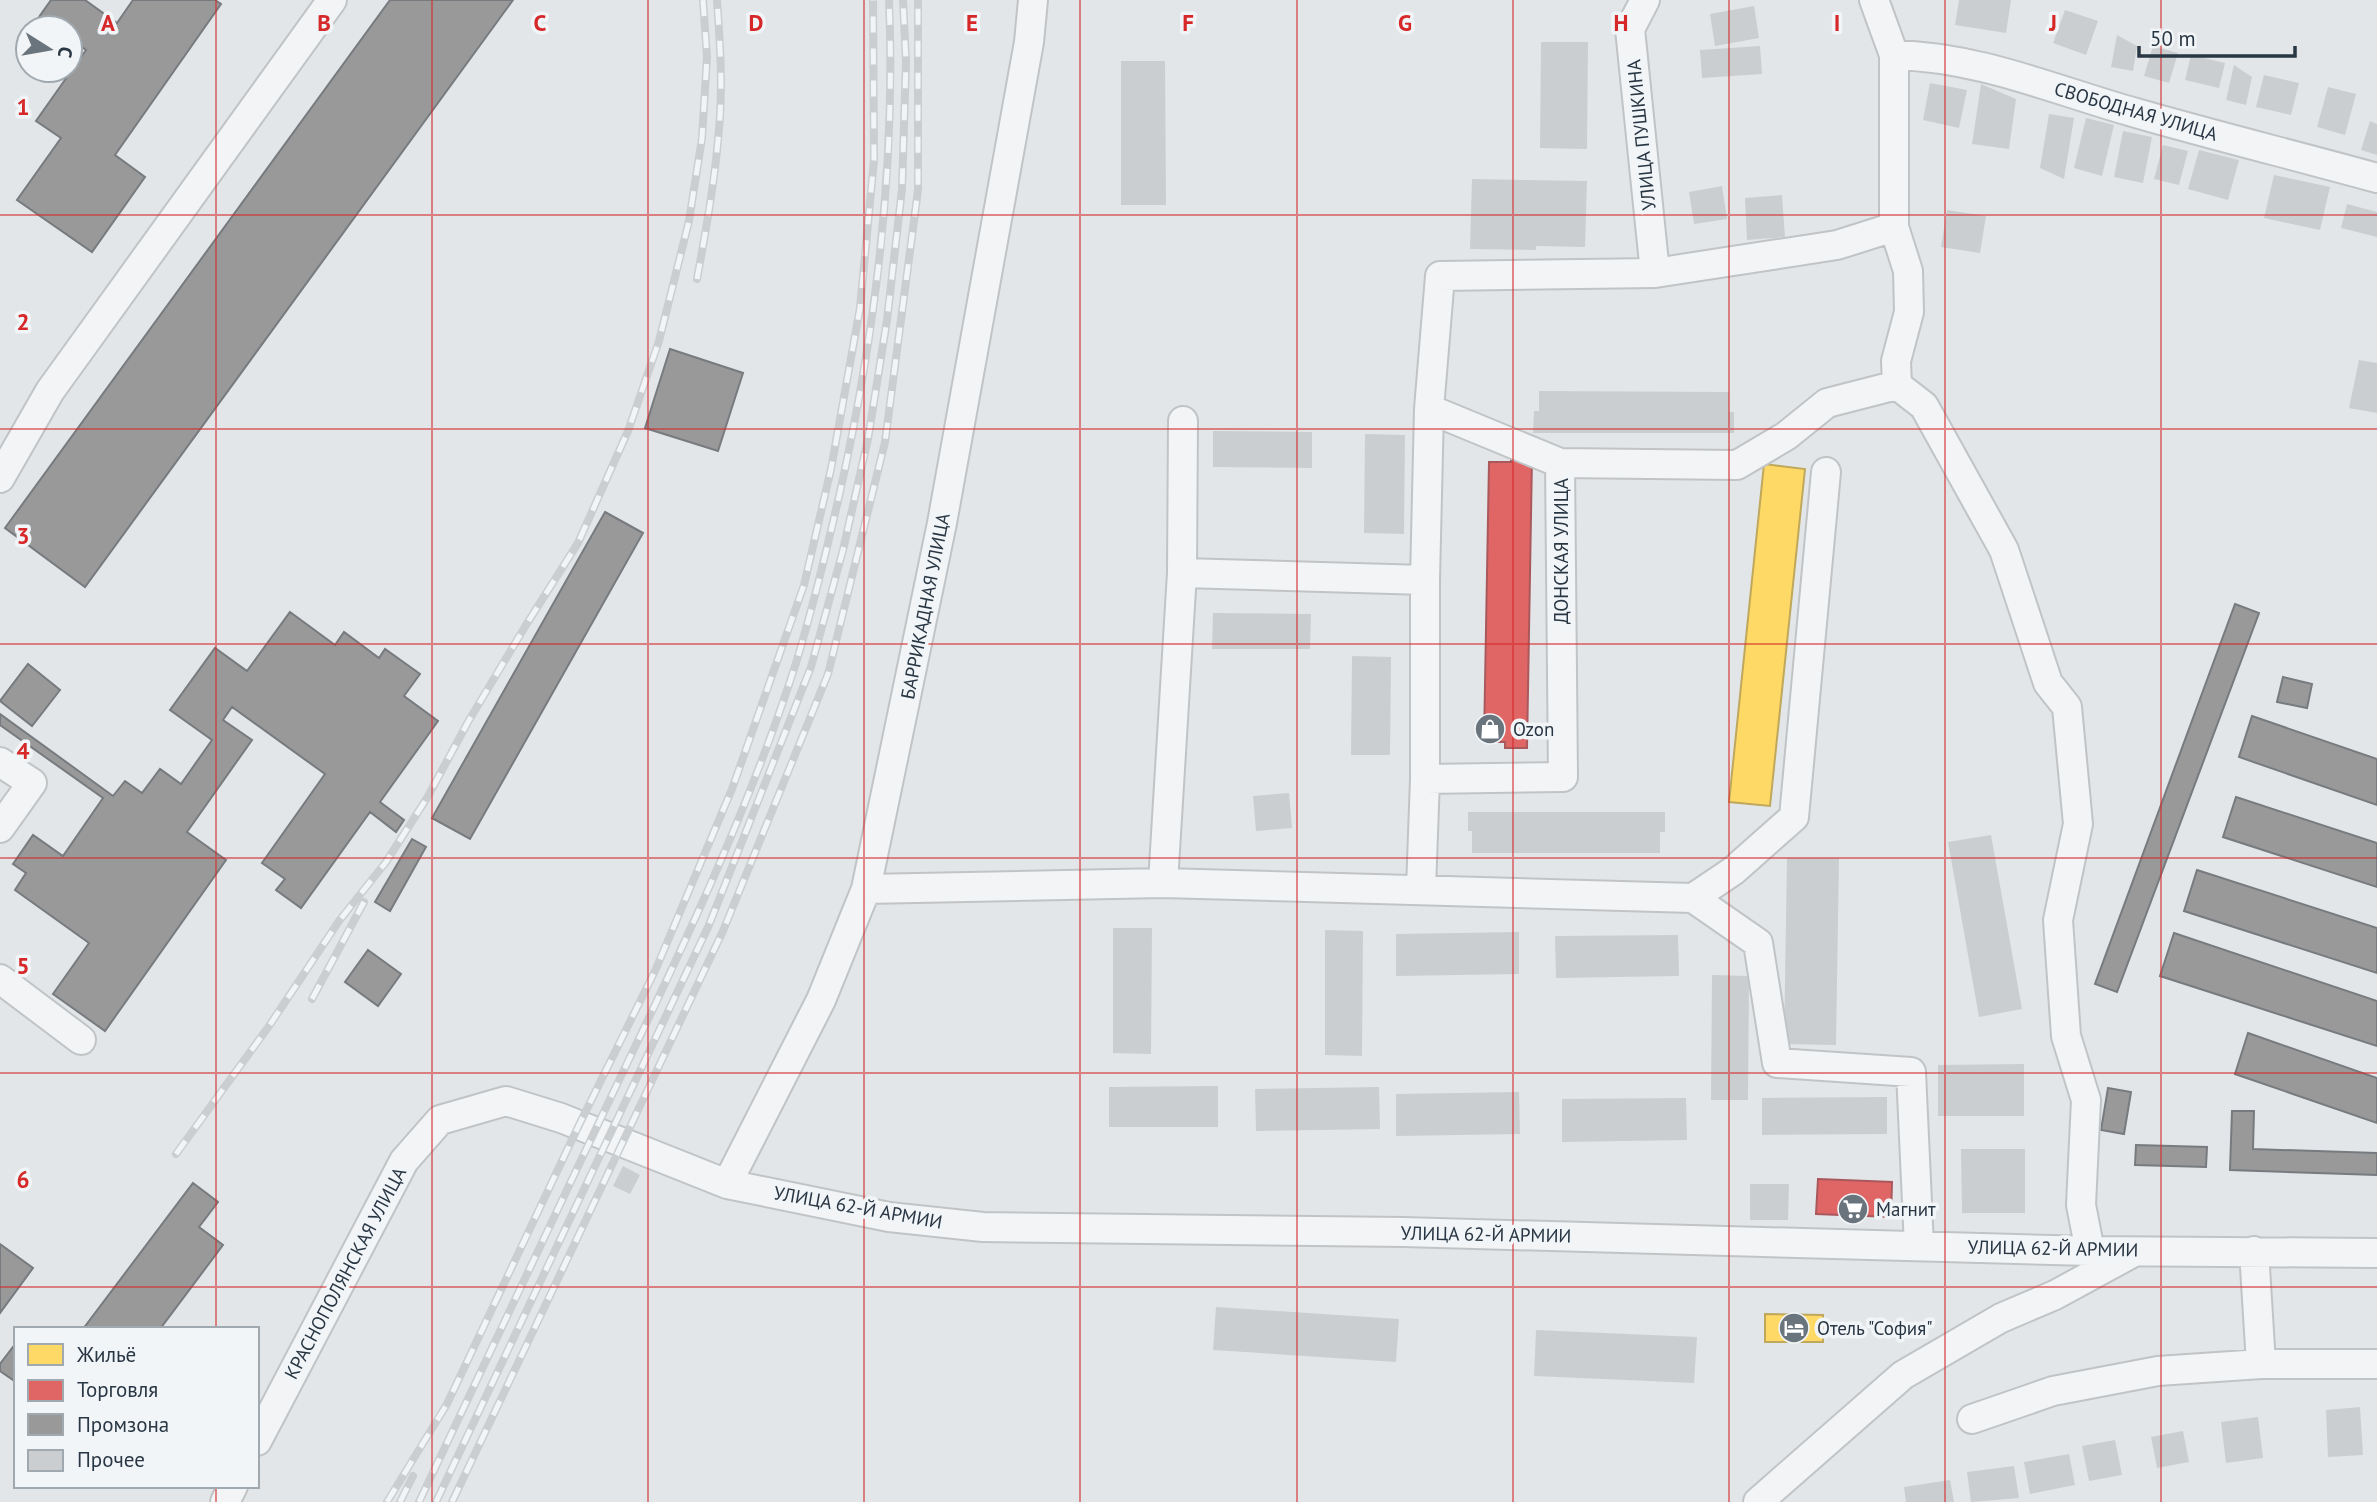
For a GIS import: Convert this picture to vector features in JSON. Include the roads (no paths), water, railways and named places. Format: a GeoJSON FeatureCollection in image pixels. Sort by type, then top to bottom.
{"type":"FeatureCollection","features":[{"type":"Feature","properties":{"kind":"street"},"geometry":{"type":"LineString","coordinates":[[0,478],[50,391],[332,0]]}},
{"type":"Feature","properties":{"kind":"street","name":"БАРРИКАДНАЯ УЛИЦА"},"geometry":{"type":"LineString","coordinates":[[727,1184],[821,1000],[866,889],[942,523],[1029,42],[1033,0]]}},
{"type":"Feature","properties":{"kind":"street","name":"УЛИЦА ПУШКИНА"},"geometry":{"type":"LineString","coordinates":[[1645,0],[1630,29],[1655,273]]}},
{"type":"Feature","properties":{"kind":"street"},"geometry":{"type":"LineString","coordinates":[[1874,0],[1894,55],[1894,228],[1908,271],[1909,312],[1896,361],[1897,385],[1924,406],[2004,550],[2048,682],[2067,707],[2078,824],[2058,920],[2066,1036],[2086,1100],[2081,1205],[2090,1251]]}},
{"type":"Feature","properties":{"kind":"street","name":"СВОБОДНАЯ УЛИЦА"},"geometry":{"type":"LineString","coordinates":[[1894,55],[1923,56],[1975,64],[2134,113],[2377,178]]}},
{"type":"Feature","properties":{"kind":"street"},"geometry":{"type":"LineString","coordinates":[[1421,889],[1425,779],[1425,580],[1429,409],[1440,276],[1655,273],[1837,245],[1894,228]]}},
{"type":"Feature","properties":{"kind":"street","name":"ДОНСКАЯ УЛИЦА"},"geometry":{"type":"LineString","coordinates":[[1425,779],[1563,777],[1560,463],[1737,465],[1786,436],[1827,403],[1897,385]]}},
{"type":"Feature","properties":{"kind":"street"},"geometry":{"type":"LineString","coordinates":[[1429,409],[1560,463]]}},
{"type":"Feature","properties":{"kind":"street"},"geometry":{"type":"LineString","coordinates":[[1163,883],[1182,573],[1183,421]]}},
{"type":"Feature","properties":{"kind":"street"},"geometry":{"type":"LineString","coordinates":[[1693,898],[1733,871],[1794,817],[1826,472]]}},
{"type":"Feature","properties":{"kind":"street"},"geometry":{"type":"LineString","coordinates":[[1182,573],[1425,580]]}},
{"type":"Feature","properties":{"kind":"street"},"geometry":{"type":"LineString","coordinates":[[0,762],[32,783],[0,828]]}},
{"type":"Feature","properties":{"kind":"street"},"geometry":{"type":"LineString","coordinates":[[866,889],[1163,883],[1693,898],[1758,943],[1777,1063],[1911,1072],[1919,1246]]}},
{"type":"Feature","properties":{"kind":"street"},"geometry":{"type":"LineString","coordinates":[[0,978],[81,1040]]}},
{"type":"Feature","properties":{"kind":"street","name":"КРАСНОПОЛЯНСКАЯ УЛИЦА"},"geometry":{"type":"LineString","coordinates":[[259,1437],[404,1161],[440,1120],[506,1101],[608,1136]]}},
{"type":"Feature","properties":{"kind":"street","name":"УЛИЦА 62-Й АРМИИ"},"geometry":{"type":"LineString","coordinates":[[608,1136],[727,1184],[890,1217],[984,1227],[1403,1232],[2090,1251],[2377,1252]]}},
{"type":"Feature","properties":{"kind":"street"},"geometry":{"type":"LineString","coordinates":[[1758,1502],[1903,1374],[2001,1318],[2055,1295],[2139,1250]]}},
{"type":"Feature","properties":{"kind":"street"},"geometry":{"type":"LineString","coordinates":[[2255,1251],[2261,1364]]}},
{"type":"Feature","properties":{"kind":"street"},"geometry":{"type":"LineString","coordinates":[[1972,1419],[2053,1391],[2158,1371],[2261,1364],[2377,1364]]}},
{"type":"Feature","properties":{"kind":"railway"},"geometry":{"type":"LineString","coordinates":[[176,1154],[269,1026],[339,921],[386,862],[427,798],[468,722],[526,625],[578,543],[628,431],[659,341],[689,221],[702,138],[707,57],[703,0]]}},
{"type":"Feature","properties":{"kind":"railway"},"geometry":{"type":"LineString","coordinates":[[697,279],[713,186],[720,113],[721,64],[717,0]]}},
{"type":"Feature","properties":{"kind":"railway"},"geometry":{"type":"LineString","coordinates":[[387,1502],[447,1404],[655,971],[732,789],[804,585],[831,469],[860,308],[874,160],[873,0]]}},
{"type":"Feature","properties":{"kind":"railway"},"geometry":{"type":"LineString","coordinates":[[419,1502],[711,883],[756,774],[796,663],[840,492],[873,309],[886,186],[889,0]]}},
{"type":"Feature","properties":{"kind":"railway"},"geometry":{"type":"LineString","coordinates":[[436,1502],[709,925],[811,667],[843,550],[868,439],[887,320],[902,189],[906,62],[903,0]]}},
{"type":"Feature","properties":{"kind":"railway"},"geometry":{"type":"LineString","coordinates":[[452,1502],[723,931],[828,674],[885,442],[918,190],[918,0]]}},
{"type":"Feature","properties":{"kind":"railway"},"geometry":{"type":"LineString","coordinates":[[312,999],[364,902]]}},
{"type":"Feature","properties":{"kind":"railway"},"geometry":{"type":"LineString","coordinates":[[400,1502],[413,1476]]}},
{"type":"Feature","properties":{"kind":"place","name":"Ozon"},"geometry":{"type":"Point","coordinates":[1490,729]}},
{"type":"Feature","properties":{"kind":"place","name":"Магнит"},"geometry":{"type":"Point","coordinates":[1853,1209]}},
{"type":"Feature","properties":{"kind":"place","name":"Отель \"София\""},"geometry":{"type":"Point","coordinates":[1794,1328]}}]}
